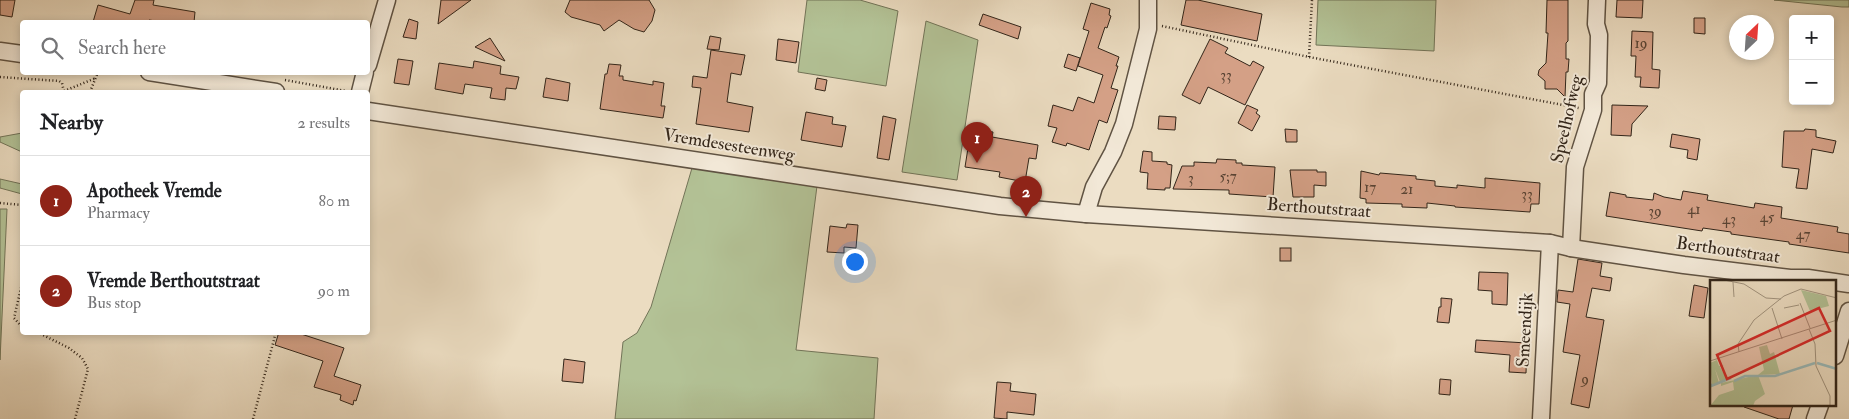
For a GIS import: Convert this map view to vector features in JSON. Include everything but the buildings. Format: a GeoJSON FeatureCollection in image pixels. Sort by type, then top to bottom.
{"type":"FeatureCollection","features":[{"type":"Feature","properties":{"kind":"street"},"geometry":{"type":"LineString","coordinates":[[370,58],[387,0]]}},
{"type":"Feature","properties":{"kind":"street"},"geometry":{"type":"LineString","coordinates":[[1086,214],[1094,187],[1106,168],[1120,136],[1149,24],[1148,0]]}},
{"type":"Feature","properties":{"kind":"street","name":"Speelhofweg"},"geometry":{"type":"LineString","coordinates":[[1572,248],[1575,168],[1592,110],[1593,94],[1598,83],[1599,35],[1596,24],[1597,0]]}},
{"type":"Feature","properties":{"kind":"street"},"geometry":{"type":"LineString","coordinates":[[0,51],[20,54]]}},
{"type":"Feature","properties":{"kind":"street"},"geometry":{"type":"LineString","coordinates":[[177,75],[279,86]]}},
{"type":"Feature","properties":{"kind":"street"},"geometry":{"type":"LineString","coordinates":[[360,90],[364,75]]}},
{"type":"Feature","properties":{"kind":"street","name":"Vremdesesteenweg"},"geometry":{"type":"LineString","coordinates":[[370,111],[990,205],[1086,214]]}},
{"type":"Feature","properties":{"kind":"street","name":"Berthoutstraat"},"geometry":{"type":"LineString","coordinates":[[1086,214],[1550,243],[1572,248],[1790,278],[1822,280]]}},
{"type":"Feature","properties":{"kind":"street","name":"Smeendijk"},"geometry":{"type":"LineString","coordinates":[[1540,419],[1550,243]]}},
{"type":"Feature","properties":{"kind":"street","name":"Berthoutstraat"},"geometry":{"type":"LineString","coordinates":[[1836,282],[1849,284]]}},
{"type":"Feature","properties":{"kind":"street"},"geometry":{"type":"LineString","coordinates":[[1836,353],[1849,311]]}},
{"type":"Feature","properties":{"kind":"street"},"geometry":{"type":"LineString","coordinates":[[1816,419],[1820,406]]}},
{"type":"Feature","properties":{"kind":"path"},"geometry":{"type":"LineString","coordinates":[[1309,57],[1312,0]]}},
{"type":"Feature","properties":{"kind":"path"},"geometry":{"type":"LineString","coordinates":[[1149,24],[1309,57],[1592,110]]}},
{"type":"Feature","properties":{"kind":"path"},"geometry":{"type":"LineString","coordinates":[[91,90],[97,75]]}},
{"type":"Feature","properties":{"kind":"path"},"geometry":{"type":"LineString","coordinates":[[0,77],[52,79],[62,83],[64,90]]}},
{"type":"Feature","properties":{"kind":"path"},"geometry":{"type":"LineString","coordinates":[[69,90],[96,78]]}},
{"type":"Feature","properties":{"kind":"path"},"geometry":{"type":"LineString","coordinates":[[279,86],[328,90]]}},
{"type":"Feature","properties":{"kind":"path"},"geometry":{"type":"LineString","coordinates":[[0,203],[20,204]]}},
{"type":"Feature","properties":{"kind":"path"},"geometry":{"type":"LineString","coordinates":[[20,292],[14,318],[20,325]]}},
{"type":"Feature","properties":{"kind":"path"},"geometry":{"type":"LineString","coordinates":[[43,335],[69,348],[82,358],[88,369],[75,419]]}},
{"type":"Feature","properties":{"kind":"path"},"geometry":{"type":"LineString","coordinates":[[253,419],[275,335]]}},
{"type":"Feature","properties":{"kind":"green space"},"geometry":{"type":"Polygon","coordinates":[[[807,0],[860,0],[898,11],[886,86],[798,72],[807,0]]]}},
{"type":"Feature","properties":{"kind":"green space"},"geometry":{"type":"Polygon","coordinates":[[[1318,0],[1436,0],[1434,51],[1316,45],[1318,0]]]}},
{"type":"Feature","properties":{"kind":"green space"},"geometry":{"type":"Polygon","coordinates":[[[1774,0],[1849,0],[1849,7],[1842,7],[1774,0]]]}},
{"type":"Feature","properties":{"kind":"green space"},"geometry":{"type":"Polygon","coordinates":[[[926,21],[978,40],[957,180],[902,172],[926,21]]]}},
{"type":"Feature","properties":{"kind":"green space"},"geometry":{"type":"Polygon","coordinates":[[[20,133],[20,151],[0,142],[0,137],[20,133]]]}},
{"type":"Feature","properties":{"kind":"green space"},"geometry":{"type":"Polygon","coordinates":[[[692,168],[817,186],[796,350],[878,358],[874,419],[615,419],[623,342],[637,333],[651,307],[692,168]]]}},
{"type":"Feature","properties":{"kind":"green space"},"geometry":{"type":"Polygon","coordinates":[[[0,179],[20,184],[20,193],[0,188],[0,179]]]}},
{"type":"Feature","properties":{"kind":"green space"},"geometry":{"type":"Polygon","coordinates":[[[0,209],[7,209],[0,360],[0,209]]]}},
{"type":"Feature","properties":{"kind":"place","name":"Apotheek Vremde"},"geometry":{"type":"Point","coordinates":[977,163]}},
{"type":"Feature","properties":{"kind":"place","name":"Vremde Berthoutstraat"},"geometry":{"type":"Point","coordinates":[1026,217]}}]}
